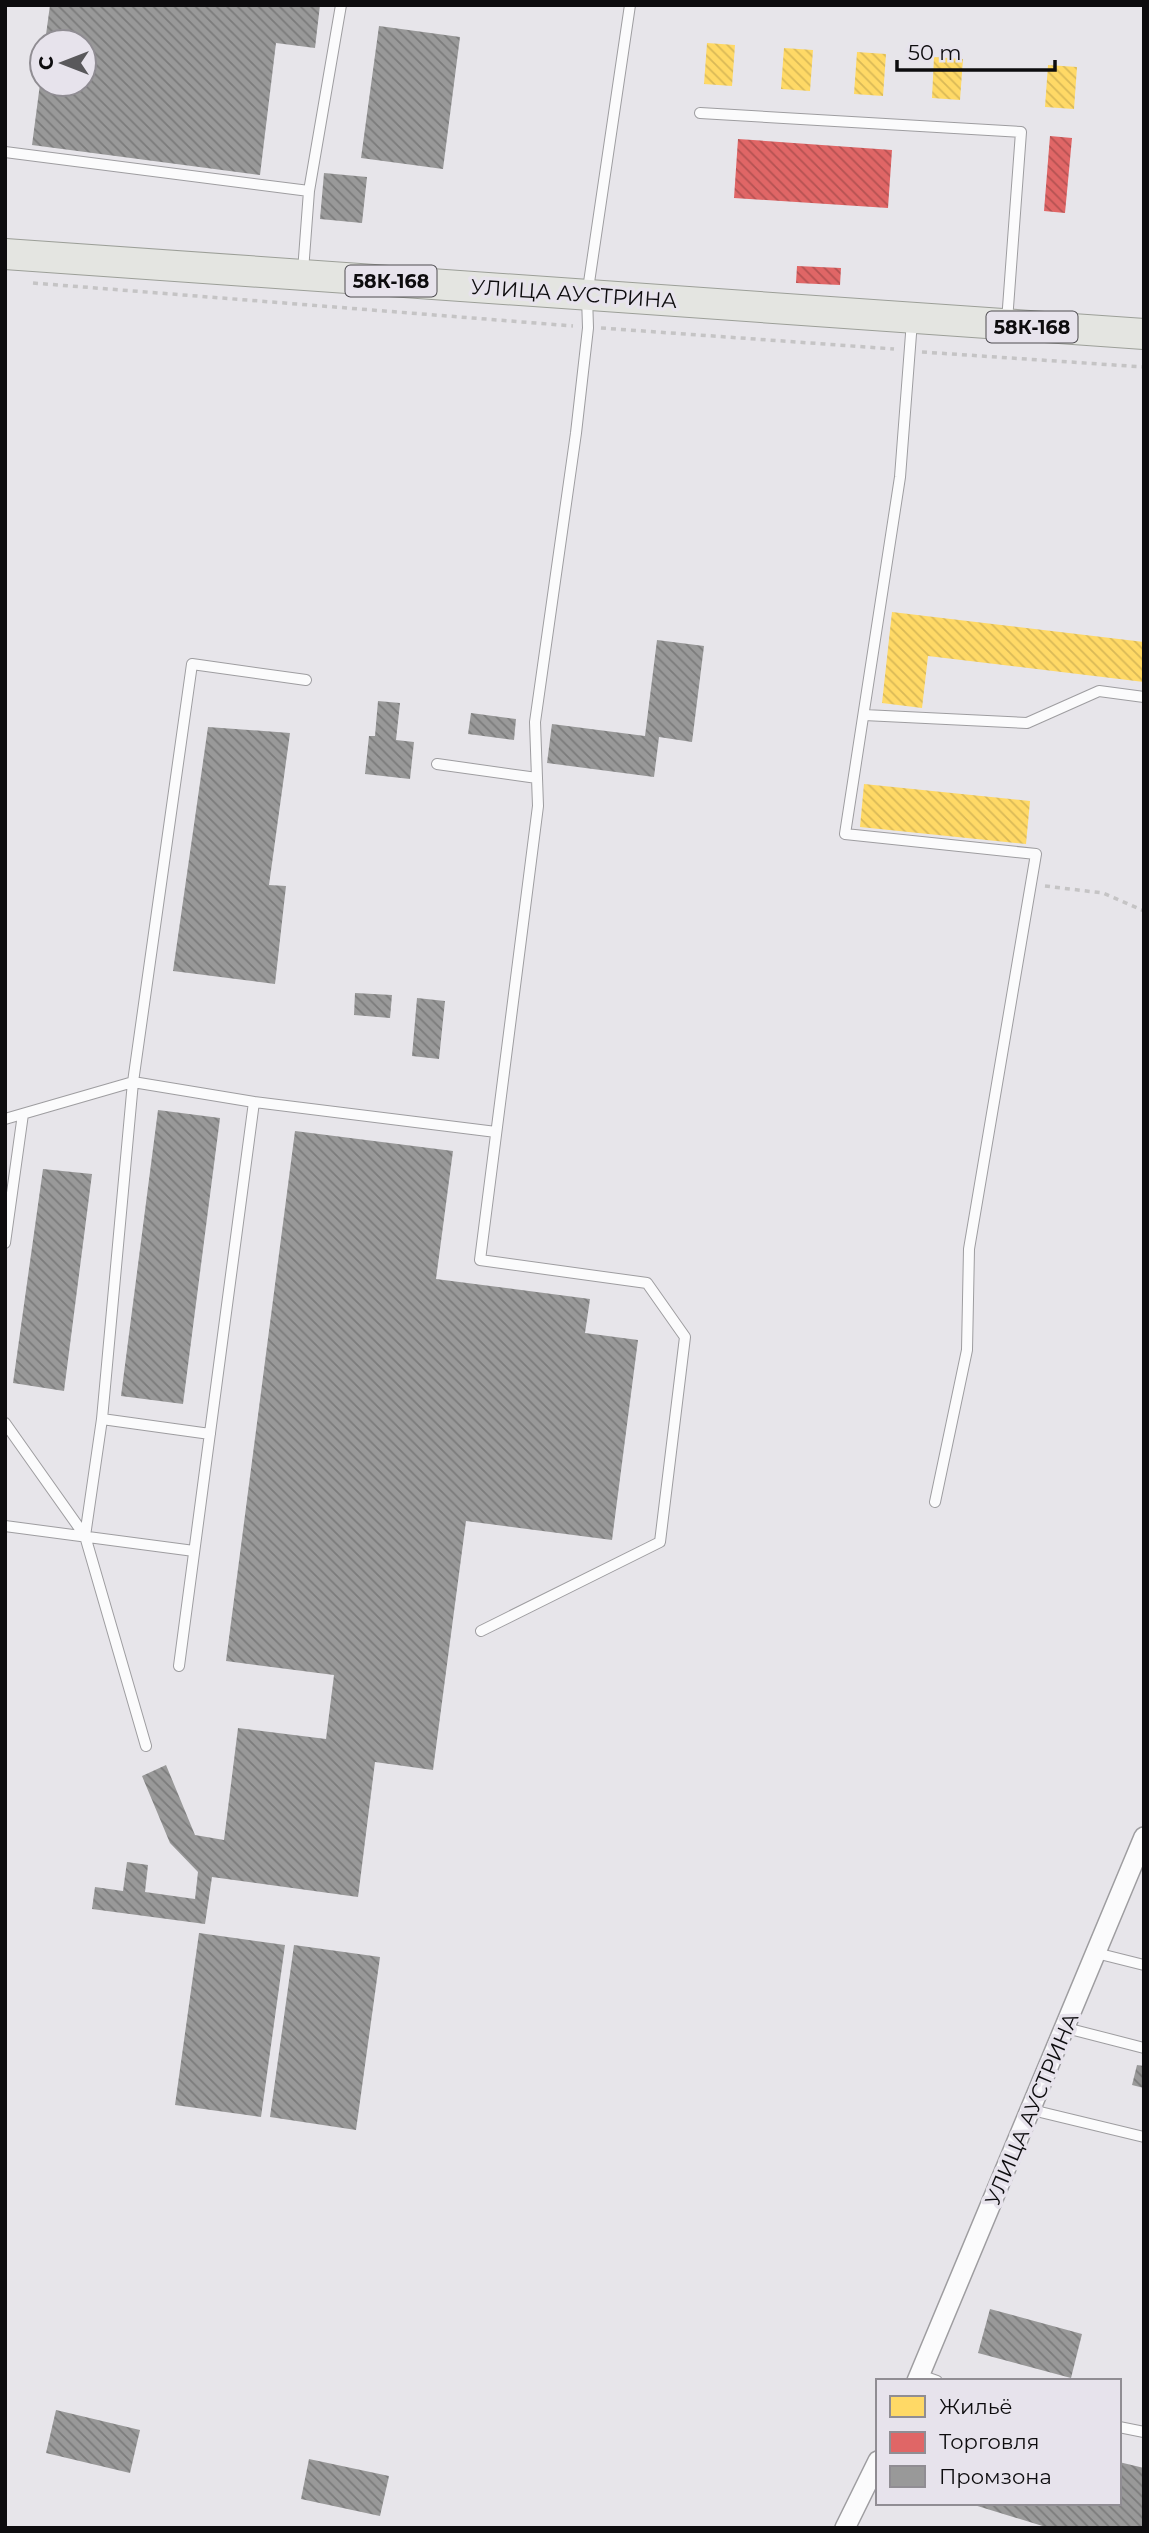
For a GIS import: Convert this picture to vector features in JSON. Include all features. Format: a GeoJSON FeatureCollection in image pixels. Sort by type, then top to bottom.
{"type":"FeatureCollection","features":[{"type":"Feature","properties":{"kind":"main road","name":"УЛИЦА АУСТРИНА"},"geometry":{"type":"LineString","coordinates":[[5,254],[1144,334]]}},
{"type":"Feature","properties":{"kind":"street","name":"УЛИЦА АУСТРИНА"},"geometry":{"type":"LineString","coordinates":[[925,2379],[1144,1837]]}},
{"type":"Feature","properties":{"kind":"street"},"geometry":{"type":"LineString","coordinates":[[845,2528],[876,2465]]}},
{"type":"Feature","properties":{"kind":"lane"},"geometry":{"type":"LineString","coordinates":[[303,276],[309,191],[341,5]]}},
{"type":"Feature","properties":{"kind":"lane"},"geometry":{"type":"LineString","coordinates":[[481,1631],[660,1542],[685,1338],[646,1283],[480,1260],[538,806],[535,722],[589,328],[587,296],[630,5]]}},
{"type":"Feature","properties":{"kind":"lane"},"geometry":{"type":"LineString","coordinates":[[700,113],[1021,132],[1007,325]]}},
{"type":"Feature","properties":{"kind":"lane"},"geometry":{"type":"LineString","coordinates":[[5,152],[309,191]]}},
{"type":"Feature","properties":{"kind":"lane"},"geometry":{"type":"LineString","coordinates":[[912,317],[900,477],[845,834],[1036,854],[1033,885],[970,1249],[967,1350],[935,1502]]}},
{"type":"Feature","properties":{"kind":"lane"},"geometry":{"type":"LineString","coordinates":[[85,1536],[102,1419],[133,1082],[192,664],[306,680]]}},
{"type":"Feature","properties":{"kind":"lane"},"geometry":{"type":"LineString","coordinates":[[864,715],[1027,723],[1099,691],[1144,697]]}},
{"type":"Feature","properties":{"kind":"lane"},"geometry":{"type":"LineString","coordinates":[[437,764],[537,778]]}},
{"type":"Feature","properties":{"kind":"lane"},"geometry":{"type":"LineString","coordinates":[[5,1119],[133,1082],[254,1102],[496,1132]]}},
{"type":"Feature","properties":{"kind":"lane"},"geometry":{"type":"LineString","coordinates":[[179,1666],[254,1102]]}},
{"type":"Feature","properties":{"kind":"lane"},"geometry":{"type":"LineString","coordinates":[[5,1243],[23,1114]]}},
{"type":"Feature","properties":{"kind":"lane"},"geometry":{"type":"LineString","coordinates":[[102,1419],[210,1434]]}},
{"type":"Feature","properties":{"kind":"lane"},"geometry":{"type":"LineString","coordinates":[[5,1423],[85,1536],[146,1746]]}},
{"type":"Feature","properties":{"kind":"lane"},"geometry":{"type":"LineString","coordinates":[[5,1525],[194,1551]]}},
{"type":"Feature","properties":{"kind":"lane"},"geometry":{"type":"LineString","coordinates":[[1096,1953],[1144,1965]]}},
{"type":"Feature","properties":{"kind":"lane"},"geometry":{"type":"LineString","coordinates":[[1066,2028],[1144,2048]]}},
{"type":"Feature","properties":{"kind":"lane"},"geometry":{"type":"LineString","coordinates":[[1032,2110],[1144,2137]]}},
{"type":"Feature","properties":{"kind":"lane"},"geometry":{"type":"LineString","coordinates":[[1121,2427],[1144,2431]]}},
{"type":"Feature","properties":{"kind":"path"},"geometry":{"type":"LineString","coordinates":[[1033,885],[1103,893],[1144,911]]}},
{"type":"Feature","properties":{"kind":"building: Жильё"},"geometry":{"type":"Polygon","coordinates":[[[707,43],[735,45],[732,86],[704,84],[707,43]]]}},
{"type":"Feature","properties":{"kind":"building: Жильё"},"geometry":{"type":"Polygon","coordinates":[[[784,48],[813,50],[810,91],[781,89],[784,48]]]}},
{"type":"Feature","properties":{"kind":"building: Жильё"},"geometry":{"type":"Polygon","coordinates":[[[857,52],[886,54],[883,96],[854,94],[857,52]]]}},
{"type":"Feature","properties":{"kind":"building: Жильё"},"geometry":{"type":"Polygon","coordinates":[[[934,57],[963,59],[960,100],[932,98],[934,57]]]}},
{"type":"Feature","properties":{"kind":"building: Жильё"},"geometry":{"type":"Polygon","coordinates":[[[1048,65],[1077,67],[1074,109],[1045,107],[1048,65]]]}},
{"type":"Feature","properties":{"kind":"building: Жильё"},"geometry":{"type":"Polygon","coordinates":[[[892,612],[1144,642],[1144,682],[928,656],[922,708],[882,703],[892,612]]]}},
{"type":"Feature","properties":{"kind":"building: Жильё"},"geometry":{"type":"Polygon","coordinates":[[[864,784],[1030,801],[1026,844],[860,827],[864,784]]]}},
{"type":"Feature","properties":{"kind":"building: Торговля"},"geometry":{"type":"Polygon","coordinates":[[[1050,136],[1072,138],[1065,213],[1044,211],[1050,136]]]}},
{"type":"Feature","properties":{"kind":"building: Торговля"},"geometry":{"type":"Polygon","coordinates":[[[738,139],[892,150],[888,208],[734,198],[738,139]]]}},
{"type":"Feature","properties":{"kind":"building: Торговля"},"geometry":{"type":"Polygon","coordinates":[[[797,266],[841,268],[840,285],[796,283],[797,266]]]}},
{"type":"Feature","properties":{"kind":"building: Промзона"},"geometry":{"type":"Polygon","coordinates":[[[50,5],[320,5],[315,48],[276,43],[260,175],[32,145],[38,98],[98,98],[98,28],[47,28],[50,5]]]}},
{"type":"Feature","properties":{"kind":"building: Промзона"},"geometry":{"type":"Polygon","coordinates":[[[379,26],[460,37],[443,169],[361,158],[379,26]]]}},
{"type":"Feature","properties":{"kind":"building: Промзона"},"geometry":{"type":"Polygon","coordinates":[[[324,173],[367,177],[362,223],[320,219],[324,173]]]}},
{"type":"Feature","properties":{"kind":"building: Промзона"},"geometry":{"type":"Polygon","coordinates":[[[657,640],[704,646],[692,742],[659,737],[654,777],[547,763],[552,724],[645,736],[657,640]]]}},
{"type":"Feature","properties":{"kind":"building: Промзона"},"geometry":{"type":"Polygon","coordinates":[[[378,701],[400,703],[396,740],[414,742],[410,779],[365,774],[369,736],[375,736],[378,701]]]}},
{"type":"Feature","properties":{"kind":"building: Промзона"},"geometry":{"type":"Polygon","coordinates":[[[471,713],[516,719],[514,740],[468,734],[471,713]]]}},
{"type":"Feature","properties":{"kind":"building: Промзона"},"geometry":{"type":"Polygon","coordinates":[[[208,727],[290,733],[269,885],[286,886],[275,984],[173,971],[208,727]]]}},
{"type":"Feature","properties":{"kind":"building: Промзона"},"geometry":{"type":"Polygon","coordinates":[[[355,993],[392,995],[390,1018],[354,1015],[355,993]]]}},
{"type":"Feature","properties":{"kind":"building: Промзона"},"geometry":{"type":"Polygon","coordinates":[[[417,998],[445,1001],[439,1059],[412,1056],[417,998]]]}},
{"type":"Feature","properties":{"kind":"building: Промзона"},"geometry":{"type":"Polygon","coordinates":[[[158,1110],[220,1118],[183,1404],[121,1396],[158,1110]]]}},
{"type":"Feature","properties":{"kind":"building: Промзона"},"geometry":{"type":"Polygon","coordinates":[[[295,1131],[453,1151],[436,1279],[590,1299],[585,1333],[638,1340],[612,1540],[466,1521],[433,1770],[375,1762],[358,1897],[212,1877],[205,1924],[92,1909],[95,1887],[123,1891],[127,1862],[148,1865],[145,1892],[195,1899],[198,1872],[170,1843],[142,1776],[166,1765],[195,1835],[224,1840],[238,1728],[326,1739],[334,1675],[226,1661],[295,1131]]]}},
{"type":"Feature","properties":{"kind":"building: Промзона"},"geometry":{"type":"Polygon","coordinates":[[[43,1169],[92,1174],[64,1391],[13,1383],[43,1169]]]}},
{"type":"Feature","properties":{"kind":"building: Промзона"},"geometry":{"type":"Polygon","coordinates":[[[199,1933],[285,1945],[261,2117],[175,2105],[199,1933]]]}},
{"type":"Feature","properties":{"kind":"building: Промзона"},"geometry":{"type":"Polygon","coordinates":[[[294,1945],[380,1957],[356,2130],[270,2117],[294,1945]]]}},
{"type":"Feature","properties":{"kind":"building: Промзона"},"geometry":{"type":"Polygon","coordinates":[[[1137,2065],[1144,2066],[1144,2088],[1132,2085],[1137,2065]]]}},
{"type":"Feature","properties":{"kind":"building: Промзона"},"geometry":{"type":"Polygon","coordinates":[[[990,2309],[1082,2334],[1071,2378],[978,2353],[990,2309]]]}},
{"type":"Feature","properties":{"kind":"building: Промзона"},"geometry":{"type":"Polygon","coordinates":[[[56,2410],[140,2430],[130,2473],[46,2453],[56,2410]]]}},
{"type":"Feature","properties":{"kind":"building: Промзона"},"geometry":{"type":"Polygon","coordinates":[[[309,2459],[389,2476],[380,2516],[301,2499],[309,2459]]]}},
{"type":"Feature","properties":{"kind":"building: Промзона"},"geometry":{"type":"Polygon","coordinates":[[[1121,2462],[1144,2468],[1144,2528],[1049,2528],[974,2505],[1121,2505],[1121,2462]]]}}]}
